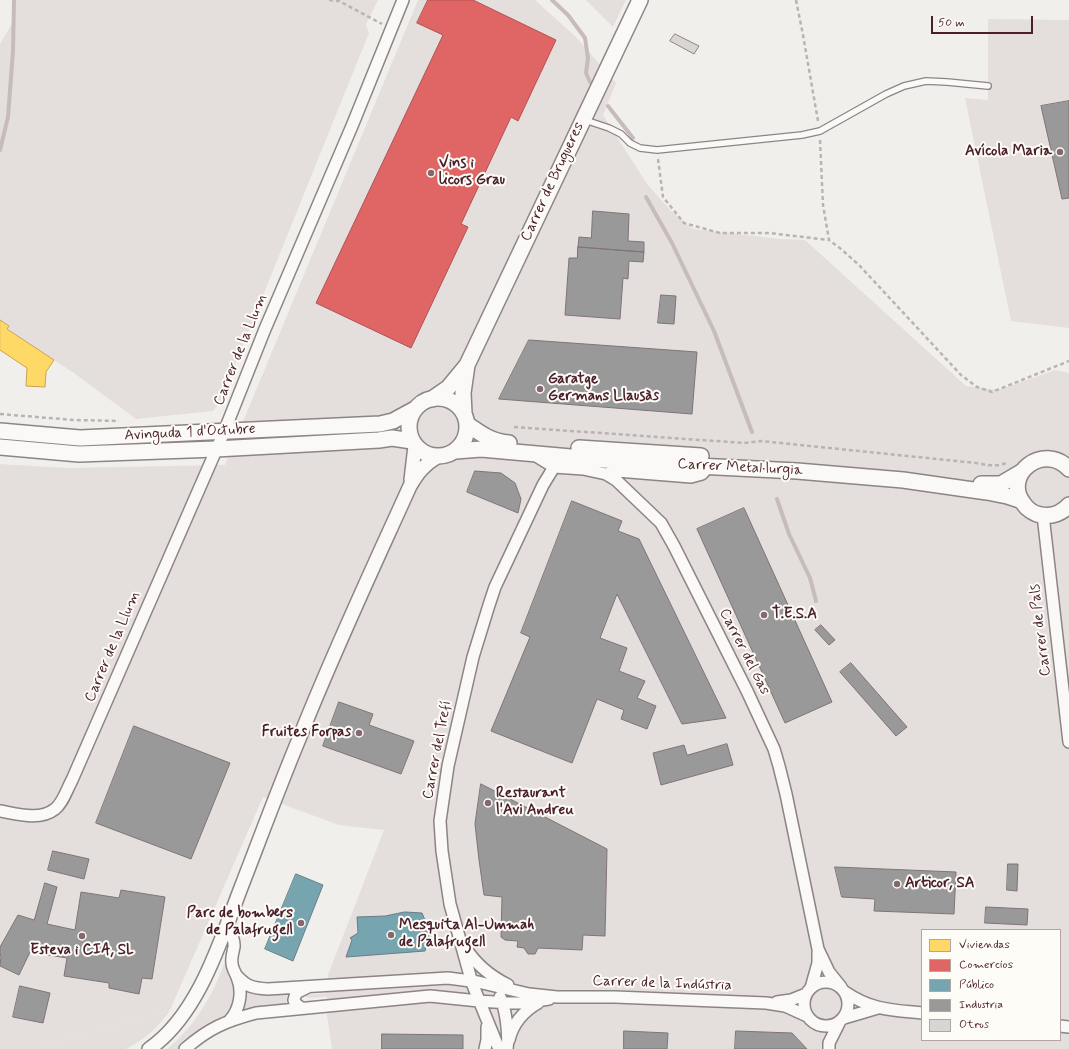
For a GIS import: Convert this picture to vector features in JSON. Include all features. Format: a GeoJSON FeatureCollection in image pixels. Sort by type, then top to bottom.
{"type":"FeatureCollection","features":[{"type":"Feature","properties":{"kind":"main road","name":"Carrer de Brugueres"},"geometry":{"type":"LineString","coordinates":[[467,365],[640,0]]}},
{"type":"Feature","properties":{"kind":"main road"},"geometry":{"type":"LineString","coordinates":[[432,399],[448,388],[467,365]]}},
{"type":"Feature","properties":{"kind":"main road"},"geometry":{"type":"LineString","coordinates":[[465,419],[461,409],[453,402],[443,398],[432,399],[422,402],[415,409],[408,425],[408,431],[413,444],[422,452],[437,457],[456,451],[464,442],[467,430],[463,393],[467,365]]}},
{"type":"Feature","properties":{"kind":"main road","name":"Avinguda 1 d'Octubre"},"geometry":{"type":"LineString","coordinates":[[0,431],[80,438],[380,424],[393,421],[415,409]]}},
{"type":"Feature","properties":{"kind":"main road","name":"Carrer Metal·lurgia"},"geometry":{"type":"LineString","coordinates":[[465,419],[487,438],[504,443],[753,459],[889,471],[981,484],[1001,484],[1023,471],[1032,463],[1043,458],[1056,460],[1069,469]]}},
{"type":"Feature","properties":{"kind":"main road","name":"Avinguda 1 d'Octubre"},"geometry":{"type":"LineString","coordinates":[[0,447],[79,454],[216,449],[392,438],[413,444]]}},
{"type":"Feature","properties":{"kind":"main road","name":"Carrer Metal·lurgia"},"geometry":{"type":"LineString","coordinates":[[456,451],[481,448],[638,463],[797,471],[903,480],[987,492],[1022,501]]}},
{"type":"Feature","properties":{"kind":"main road"},"geometry":{"type":"LineString","coordinates":[[1023,471],[1018,484],[1018,491],[1022,501],[1031,511],[1043,515],[1055,515],[1068,507]]}},
{"type":"Feature","properties":{"kind":"street","name":"Carrer de la Llum"},"geometry":{"type":"LineString","coordinates":[[0,812],[44,815],[55,809],[72,780],[224,432],[265,329],[352,126],[403,0]]}},
{"type":"Feature","properties":{"kind":"street"},"geometry":{"type":"LineString","coordinates":[[410,486],[413,444]]}},
{"type":"Feature","properties":{"kind":"street","name":"Carrer del Gas"},"geometry":{"type":"LineString","coordinates":[[532,454],[554,467],[583,469],[606,474],[616,480],[661,524],[674,546],[763,724],[780,766],[818,949],[818,963],[815,978],[808,991]]}},
{"type":"Feature","properties":{"kind":"street"},"geometry":{"type":"LineString","coordinates":[[149,1049],[158,1043],[172,1029],[198,992],[227,924],[313,703],[410,486],[417,474],[425,465],[437,457]]}},
{"type":"Feature","properties":{"kind":"street","name":"Carrer del Trefí"},"geometry":{"type":"LineString","coordinates":[[462,950],[450,904],[442,851],[440,821],[448,766],[473,657],[488,605],[543,485],[554,467]]}},
{"type":"Feature","properties":{"kind":"street"},"geometry":{"type":"LineString","coordinates":[[606,474],[617,471],[691,477],[702,474],[708,467]]}},
{"type":"Feature","properties":{"kind":"street","name":"Carrer de Pals"},"geometry":{"type":"LineString","coordinates":[[1043,515],[1069,742]]}},
{"type":"Feature","properties":{"kind":"street"},"geometry":{"type":"LineString","coordinates":[[227,924],[234,945],[232,968],[240,985],[238,1006],[235,1014],[230,1020]]}},
{"type":"Feature","properties":{"kind":"street"},"geometry":{"type":"LineString","coordinates":[[459,937],[471,958],[479,982],[494,991],[503,1003]]}},
{"type":"Feature","properties":{"kind":"street","name":"Carrer del Gas"},"geometry":{"type":"LineString","coordinates":[[818,949],[829,972],[843,990]]}},
{"type":"Feature","properties":{"kind":"street"},"geometry":{"type":"LineString","coordinates":[[443,978],[452,974],[460,967],[463,961],[462,950]]}},
{"type":"Feature","properties":{"kind":"street"},"geometry":{"type":"LineString","coordinates":[[462,950],[479,976],[479,1002],[485,1018],[487,1030],[484,1049]]}},
{"type":"Feature","properties":{"kind":"street","name":"Carrer de la Indústria"},"geometry":{"type":"LineString","coordinates":[[236,976],[244,984],[257,988],[268,989],[443,978],[479,982],[529,994],[557,997],[615,997],[766,1003],[784,1002],[808,991]]}},
{"type":"Feature","properties":{"kind":"street"},"geometry":{"type":"LineString","coordinates":[[407,998],[436,991],[460,993],[468,992],[479,982],[510,986],[529,994]]}},
{"type":"Feature","properties":{"kind":"street"},"geometry":{"type":"LineString","coordinates":[[828,1049],[824,1036],[817,1024],[807,1016],[804,1005],[808,991],[820,983],[831,982],[857,1000],[879,1008],[921,1013]]}},
{"type":"Feature","properties":{"kind":"street"},"geometry":{"type":"LineString","coordinates":[[301,1008],[295,1003],[294,1000],[296,994],[310,986]]}},
{"type":"Feature","properties":{"kind":"street"},"geometry":{"type":"LineString","coordinates":[[495,986],[503,1003],[504,1047]]}},
{"type":"Feature","properties":{"kind":"street"},"geometry":{"type":"LineString","coordinates":[[828,1049],[829,1043],[841,1020],[847,1013],[849,1002],[843,990]]}},
{"type":"Feature","properties":{"kind":"street","name":"Carrer de la Indústria"},"geometry":{"type":"LineString","coordinates":[[186,1049],[211,1029],[230,1020],[256,1013],[436,996],[479,1002],[503,1003],[541,1002],[557,997]]}},
{"type":"Feature","properties":{"kind":"street"},"geometry":{"type":"LineString","coordinates":[[467,1000],[480,1009],[504,1047]]}},
{"type":"Feature","properties":{"kind":"street"},"geometry":{"type":"LineString","coordinates":[[504,1047],[520,1018],[531,1007],[541,1002]]}},
{"type":"Feature","properties":{"kind":"street","name":"Carrer de la Indústria"},"geometry":{"type":"LineString","coordinates":[[766,1003],[785,1006],[807,1016]]}},
{"type":"Feature","properties":{"kind":"street"},"geometry":{"type":"LineString","coordinates":[[817,1024],[826,1026],[879,1008]]}},
{"type":"Feature","properties":{"kind":"lane"},"geometry":{"type":"LineString","coordinates":[[583,119],[621,134],[630,143],[640,148],[657,150],[820,132],[886,94],[904,86],[926,81],[988,86]]}},
{"type":"Feature","properties":{"kind":"path"},"geometry":{"type":"LineString","coordinates":[[329,0],[340,1],[391,29]]}},
{"type":"Feature","properties":{"kind":"path"},"geometry":{"type":"LineString","coordinates":[[796,0],[820,132],[823,205],[828,240]]}},
{"type":"Feature","properties":{"kind":"path"},"geometry":{"type":"LineString","coordinates":[[657,150],[663,197],[684,223],[720,233],[769,233],[828,240],[859,265],[961,375],[977,387],[992,392],[1069,361]]}},
{"type":"Feature","properties":{"kind":"path"},"geometry":{"type":"LineString","coordinates":[[0,414],[74,420],[124,420]]}},
{"type":"Feature","properties":{"kind":"path"},"geometry":{"type":"LineString","coordinates":[[514,427],[744,443],[761,441],[988,465],[1001,465],[1008,463]]}},
{"type":"Feature","properties":{"kind":"shaded area"},"geometry":{"type":"Polygon","coordinates":[[[14,0],[378,0],[366,24],[369,33],[220,402],[213,411],[136,419],[74,373],[7,329],[9,326],[0,320],[0,44],[13,22],[14,0]]]}},
{"type":"Feature","properties":{"kind":"shaded area"},"geometry":{"type":"Polygon","coordinates":[[[418,0],[535,0],[576,37],[616,83],[603,115],[647,184],[671,211],[693,229],[781,239],[805,240],[966,386],[999,390],[1055,370],[1069,373],[1069,1049],[332,1049],[327,1015],[328,975],[384,830],[339,825],[263,797],[170,1010],[31,1049],[0,1049],[0,464],[67,468],[225,465],[418,0]]]}},
{"type":"Feature","properties":{"kind":"shaded area"},"geometry":{"type":"Polygon","coordinates":[[[586,0],[626,0],[613,27],[586,0]]]}},
{"type":"Feature","properties":{"kind":"shaded area"},"geometry":{"type":"Polygon","coordinates":[[[988,19],[1069,20],[1069,328],[1011,321],[965,98],[988,100],[988,19]]]}},
{"type":"Feature","properties":{"kind":"shaded area"},"geometry":{"type":"Polygon","coordinates":[[[224,964],[228,965],[236,990],[232,1009],[226,1017],[209,1024],[193,1036],[180,1049],[167,1049],[186,1031],[201,1011],[214,988],[224,964]]]}},
{"type":"Feature","properties":{"kind":"shaded area"},"geometry":{"type":"Polygon","coordinates":[[[242,985],[290,992],[287,996],[286,1007],[252,1009],[238,1012],[242,985]]]}},
{"type":"Feature","properties":{"kind":"shaded area"},"geometry":{"type":"Polygon","coordinates":[[[385,988],[385,991],[383,992],[306,997],[308,995],[385,988]]]}},
{"type":"Feature","properties":{"kind":"shaded area"},"geometry":{"type":"Polygon","coordinates":[[[170,1010],[151,1032],[126,1049],[31,1049],[170,1010]]]}},
{"type":"Feature","properties":{"kind":"building: Viviendas"},"geometry":{"type":"Polygon","coordinates":[[[0,320],[9,326],[7,329],[54,360],[46,372],[45,387],[26,386],[27,368],[0,350],[0,320]]]}},
{"type":"Feature","properties":{"kind":"building: Comercios","name":"Vins i licors Grau"},"geometry":{"type":"Polygon","coordinates":[[[428,0],[473,0],[556,40],[518,121],[511,117],[461,224],[468,227],[411,348],[316,303],[443,35],[417,23],[428,0]]]}},
{"type":"Feature","properties":{"kind":"building: Público"},"geometry":{"type":"Polygon","coordinates":[[[296,874],[323,885],[293,961],[265,949],[296,874]]]}},
{"type":"Feature","properties":{"kind":"building: Público","name":"Mesquita Al-Ummah de Palafrugell"},"geometry":{"type":"Polygon","coordinates":[[[405,912],[422,913],[430,932],[425,951],[346,957],[352,940],[350,938],[358,933],[357,917],[385,916],[405,912]]]}},
{"type":"Feature","properties":{"kind":"building: Industria","name":"Avícola Maria"},"geometry":{"type":"Polygon","coordinates":[[[1069,101],[1069,198],[1062,199],[1041,106],[1069,101]]]}},
{"type":"Feature","properties":{"kind":"building: Industria"},"geometry":{"type":"Polygon","coordinates":[[[593,211],[629,214],[628,241],[644,242],[644,252],[578,247],[579,237],[591,238],[593,211]]]}},
{"type":"Feature","properties":{"kind":"building: Industria"},"geometry":{"type":"Polygon","coordinates":[[[578,247],[644,252],[643,262],[629,261],[628,279],[623,278],[620,319],[565,315],[569,258],[577,258],[578,247]]]}},
{"type":"Feature","properties":{"kind":"building: Industria"},"geometry":{"type":"Polygon","coordinates":[[[661,295],[676,296],[674,324],[658,323],[661,295]]]}},
{"type":"Feature","properties":{"kind":"building: Industria"},"geometry":{"type":"Polygon","coordinates":[[[529,340],[697,352],[692,414],[499,399],[529,340]]]}},
{"type":"Feature","properties":{"kind":"building: Industria"},"geometry":{"type":"Polygon","coordinates":[[[475,471],[501,473],[515,483],[521,499],[518,513],[467,492],[475,471]]]}},
{"type":"Feature","properties":{"kind":"building: Industria"},"geometry":{"type":"Polygon","coordinates":[[[572,501],[622,521],[618,531],[639,539],[726,718],[682,724],[617,594],[600,638],[627,648],[619,671],[645,681],[637,698],[656,706],[647,729],[621,719],[624,710],[597,699],[572,763],[491,731],[530,637],[521,633],[572,501]]]}},
{"type":"Feature","properties":{"kind":"building: Industria","name":"T.E.S.A"},"geometry":{"type":"Polygon","coordinates":[[[744,508],[832,702],[785,723],[697,529],[744,508]]]}},
{"type":"Feature","properties":{"kind":"building: Industria"},"geometry":{"type":"Polygon","coordinates":[[[821,625],[835,640],[829,645],[815,630],[821,625]]]}},
{"type":"Feature","properties":{"kind":"building: Industria"},"geometry":{"type":"Polygon","coordinates":[[[851,663],[907,727],[896,736],[840,672],[851,663]]]}},
{"type":"Feature","properties":{"kind":"building: Industria","name":"Fruites Forpas"},"geometry":{"type":"Polygon","coordinates":[[[339,702],[373,714],[369,725],[414,741],[401,774],[323,746],[339,702]]]}},
{"type":"Feature","properties":{"kind":"building: Industria"},"geometry":{"type":"Polygon","coordinates":[[[134,726],[230,763],[191,859],[96,823],[134,726]]]}},
{"type":"Feature","properties":{"kind":"building: Industria"},"geometry":{"type":"Polygon","coordinates":[[[727,744],[733,765],[661,785],[653,753],[684,745],[687,755],[727,744]]]}},
{"type":"Feature","properties":{"kind":"building: Industria"},"geometry":{"type":"Polygon","coordinates":[[[481,784],[607,849],[605,936],[583,935],[582,950],[538,948],[535,954],[528,954],[524,948],[517,947],[518,941],[505,940],[501,937],[502,897],[484,895],[479,860],[475,824],[481,784]]]}},
{"type":"Feature","properties":{"kind":"building: Industria"},"geometry":{"type":"Polygon","coordinates":[[[53,851],[89,859],[84,879],[48,870],[53,851]]]}},
{"type":"Feature","properties":{"kind":"building: Industria"},"geometry":{"type":"Polygon","coordinates":[[[1008,864],[1018,864],[1017,891],[1007,890],[1008,864]]]}},
{"type":"Feature","properties":{"kind":"building: Industria","name":"Articor, SA"},"geometry":{"type":"Polygon","coordinates":[[[835,867],[956,872],[954,914],[874,911],[875,899],[842,897],[835,867]]]}},
{"type":"Feature","properties":{"kind":"building: Industria","name":"Esteva i CIA, SL"},"geometry":{"type":"Polygon","coordinates":[[[45,883],[57,887],[47,924],[75,930],[81,892],[119,898],[121,890],[165,897],[152,979],[142,978],[139,994],[109,988],[109,983],[64,976],[67,958],[30,952],[19,975],[0,966],[0,947],[18,915],[34,920],[45,883]]]}},
{"type":"Feature","properties":{"kind":"building: Industria"},"geometry":{"type":"Polygon","coordinates":[[[986,907],[1028,909],[1027,925],[985,923],[986,907]]]}},
{"type":"Feature","properties":{"kind":"building: Industria"},"geometry":{"type":"Polygon","coordinates":[[[20,986],[50,993],[43,1023],[13,1017],[20,986]]]}},
{"type":"Feature","properties":{"kind":"building: Industria"},"geometry":{"type":"Polygon","coordinates":[[[624,1031],[668,1033],[667,1049],[624,1049],[624,1031]]]}},
{"type":"Feature","properties":{"kind":"building: Industria"},"geometry":{"type":"Polygon","coordinates":[[[736,1031],[792,1033],[807,1049],[735,1049],[736,1031]]]}},
{"type":"Feature","properties":{"kind":"building: Industria"},"geometry":{"type":"Polygon","coordinates":[[[382,1034],[463,1035],[463,1049],[382,1049],[382,1034]]]}},
{"type":"Feature","properties":{"kind":"building: Otros"},"geometry":{"type":"Polygon","coordinates":[[[675,34],[699,46],[694,54],[670,41],[675,34]]]}},
{"type":"Feature","properties":{"kind":"waterway"},"geometry":{"type":"LineString","coordinates":[[0,150],[8,117],[13,51],[14,0]]}},
{"type":"Feature","properties":{"kind":"waterway"},"geometry":{"type":"LineString","coordinates":[[552,0],[568,15],[585,38],[588,58],[586,73],[590,82]]}},
{"type":"Feature","properties":{"kind":"waterway"},"geometry":{"type":"LineString","coordinates":[[608,106],[633,138]]}},
{"type":"Feature","properties":{"kind":"waterway"},"geometry":{"type":"LineString","coordinates":[[646,197],[672,243],[714,331],[752,432]]}},
{"type":"Feature","properties":{"kind":"waterway"},"geometry":{"type":"LineString","coordinates":[[777,499],[789,534],[810,578],[816,601]]}},
{"type":"Feature","properties":{"kind":"place","name":"Avícola Maria"},"geometry":{"type":"Point","coordinates":[1060,152]}},
{"type":"Feature","properties":{"kind":"place","name":"Vins i licors Grau"},"geometry":{"type":"Point","coordinates":[431,173]}},
{"type":"Feature","properties":{"kind":"place","name":"Garatge Germans Llausàs"},"geometry":{"type":"Point","coordinates":[540,389]}},
{"type":"Feature","properties":{"kind":"place","name":"T.E.S.A"},"geometry":{"type":"Point","coordinates":[764,615]}},
{"type":"Feature","properties":{"kind":"place","name":"Fruites Forpas"},"geometry":{"type":"Point","coordinates":[359,733]}},
{"type":"Feature","properties":{"kind":"place","name":"Restaurant l'Avi Andreu"},"geometry":{"type":"Point","coordinates":[488,803]}},
{"type":"Feature","properties":{"kind":"place","name":"Articor, SA"},"geometry":{"type":"Point","coordinates":[897,884]}},
{"type":"Feature","properties":{"kind":"place","name":"Parc de bombers de Palafrugell"},"geometry":{"type":"Point","coordinates":[301,923]}},
{"type":"Feature","properties":{"kind":"place","name":"Mesquita Al-Ummah de Palafrugell"},"geometry":{"type":"Point","coordinates":[391,935]}},
{"type":"Feature","properties":{"kind":"place","name":"Esteva i CIA, SL"},"geometry":{"type":"Point","coordinates":[82,936]}}]}
